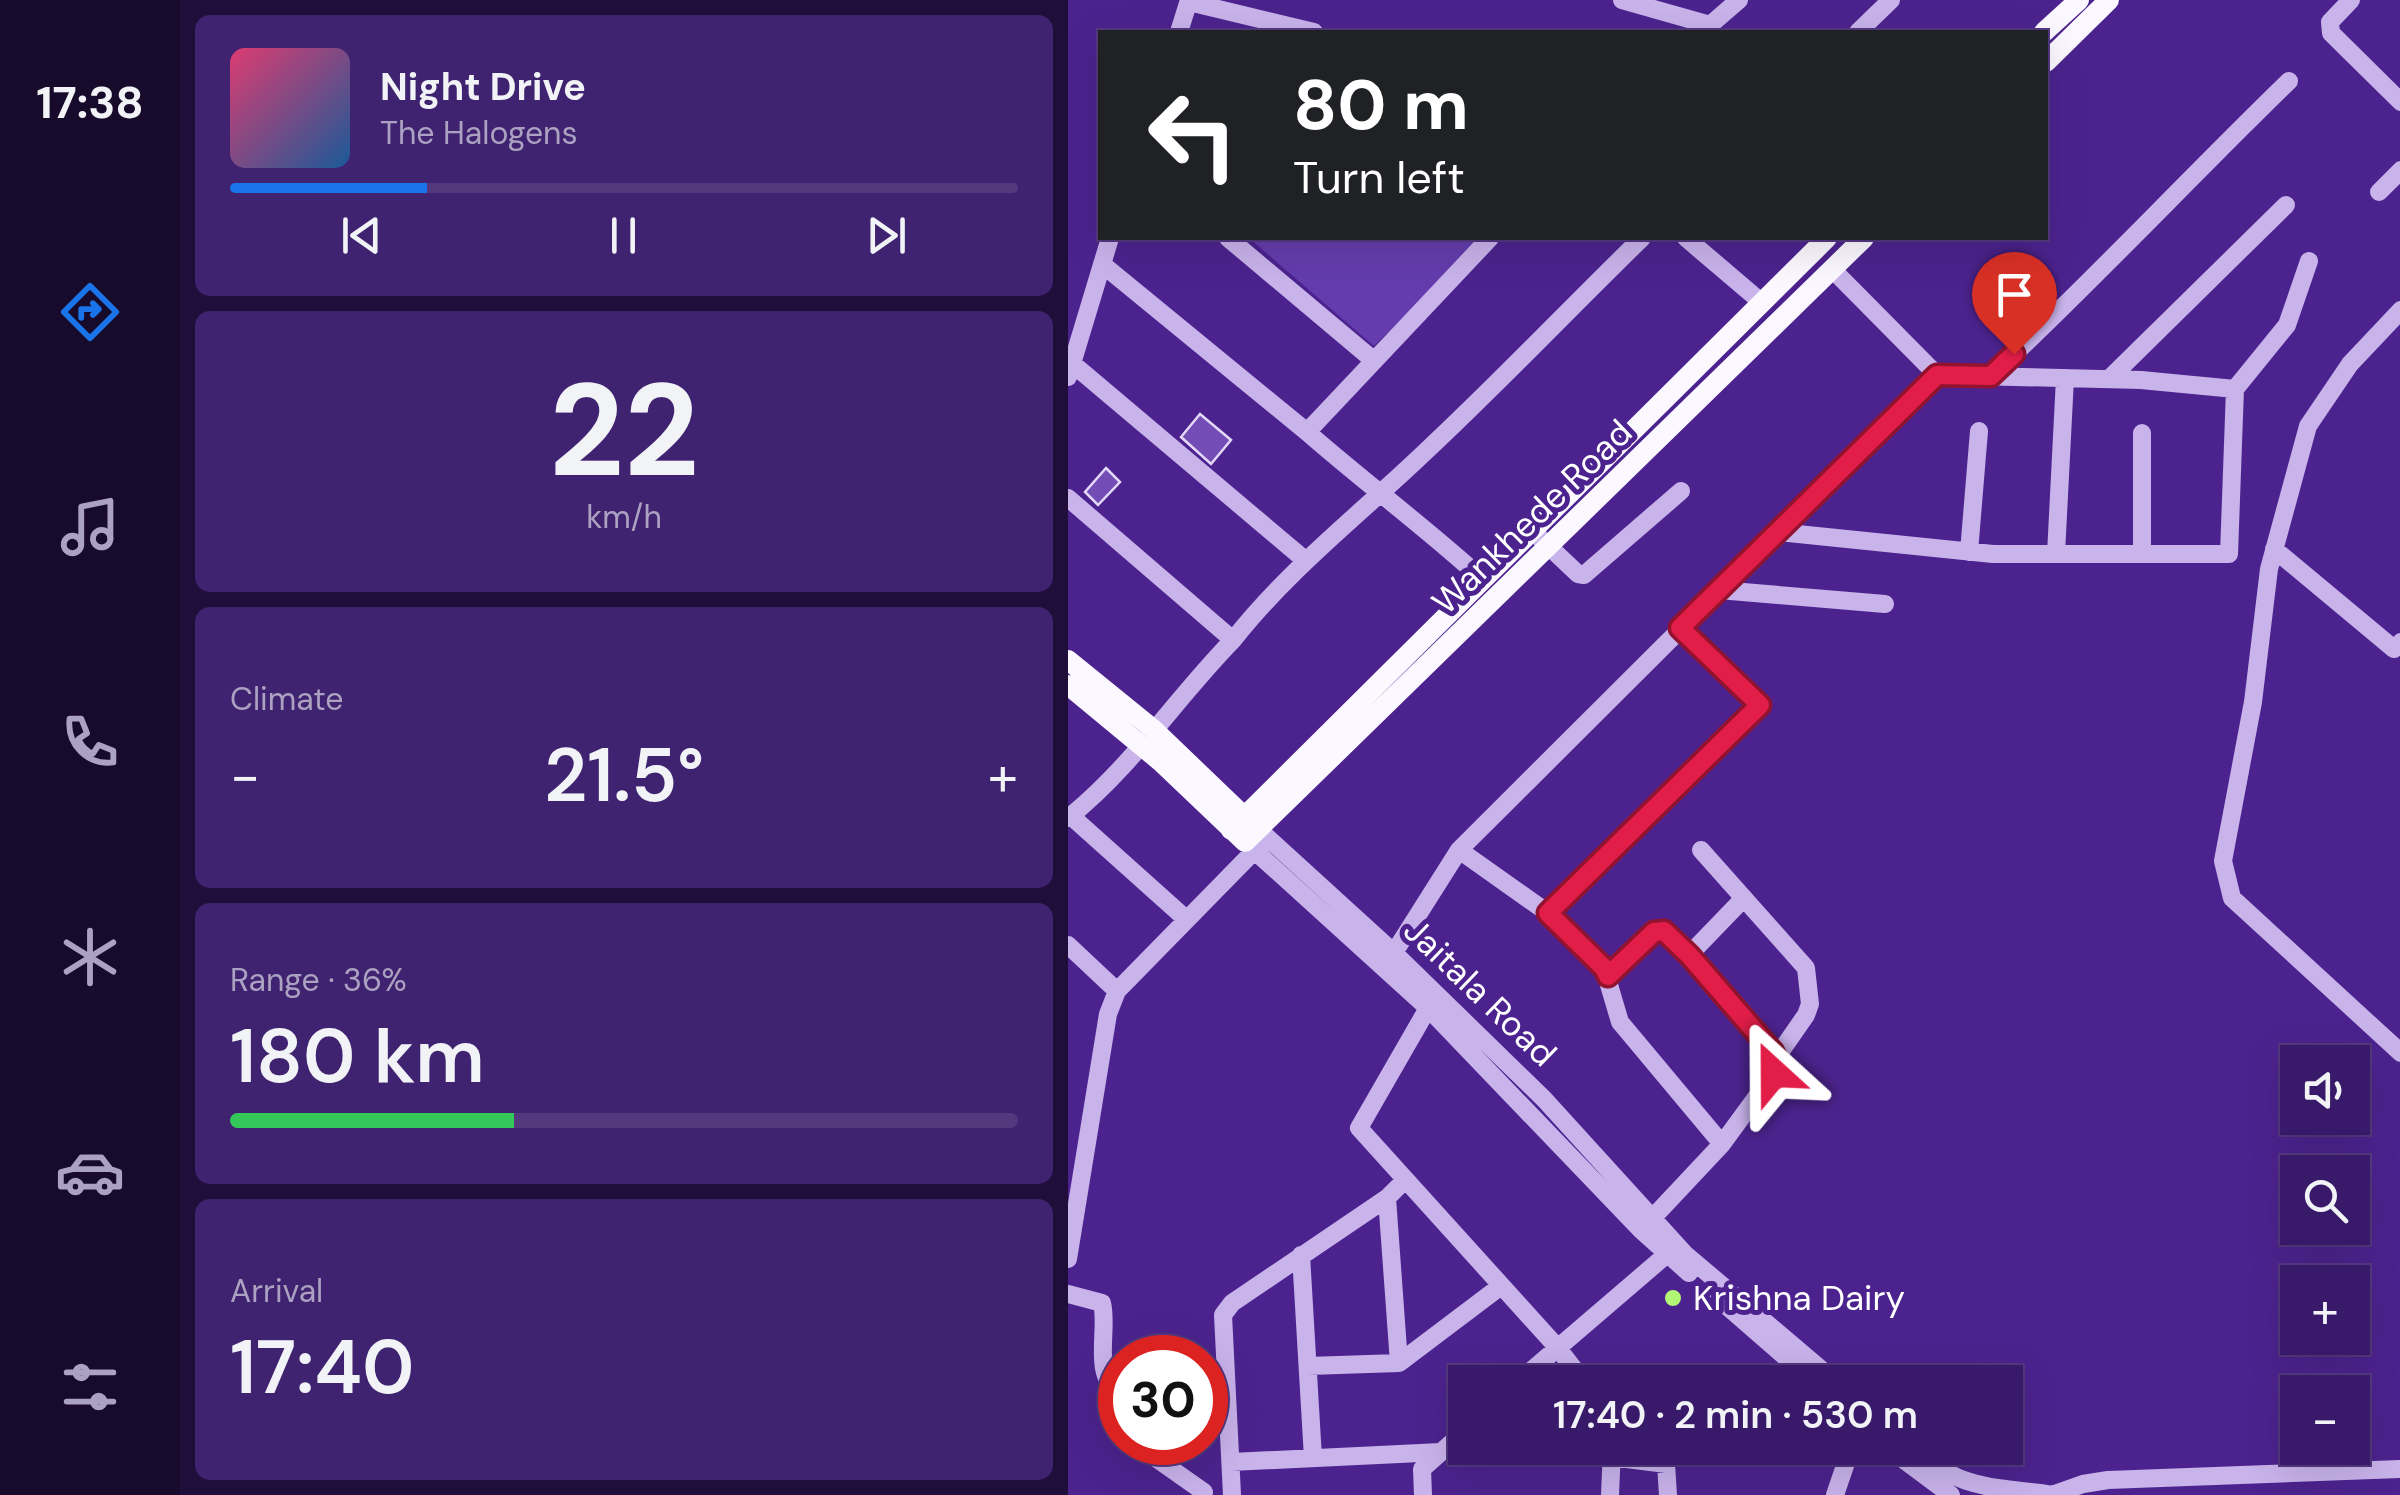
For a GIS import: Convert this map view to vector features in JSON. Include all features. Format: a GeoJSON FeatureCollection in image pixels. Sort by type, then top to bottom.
{"type":"FeatureCollection","features":[{"type":"Feature","properties":{"kind":"main road"},"geometry":{"type":"LineString","coordinates":[[2046,30],[2079,0]]}},
{"type":"Feature","properties":{"kind":"main road"},"geometry":{"type":"LineString","coordinates":[[2048,60],[2109,0]]}},
{"type":"Feature","properties":{"kind":"main road","name":"Wankhede Road"},"geometry":{"type":"LineString","coordinates":[[1250,834],[1481,578],[1825,240]]}},
{"type":"Feature","properties":{"kind":"main road","name":"Wankhede Road"},"geometry":{"type":"LineString","coordinates":[[1250,834],[1862,240]]}},
{"type":"Feature","properties":{"kind":"main road","name":"Jaitala Road"},"geometry":{"type":"LineString","coordinates":[[1068,660],[1250,834]]}},
{"type":"Feature","properties":{"kind":"main road","name":"Jaitala Road"},"geometry":{"type":"LineString","coordinates":[[1068,686],[1147,738]]}},
{"type":"Feature","properties":{"kind":"street"},"geometry":{"type":"LineString","coordinates":[[1622,0],[1706,29],[1739,0]]}},
{"type":"Feature","properties":{"kind":"street"},"geometry":{"type":"LineString","coordinates":[[1860,30],[1891,0]]}},
{"type":"Feature","properties":{"kind":"street"},"geometry":{"type":"LineString","coordinates":[[2350,0],[2330,22],[2331,33],[2400,102]]}},
{"type":"Feature","properties":{"kind":"street"},"geometry":{"type":"LineString","coordinates":[[1180,30],[1189,1],[1306,30]]}},
{"type":"Feature","properties":{"kind":"street"},"geometry":{"type":"LineString","coordinates":[[1991,376],[2142,232],[2289,80]]}},
{"type":"Feature","properties":{"kind":"street"},"geometry":{"type":"LineString","coordinates":[[2378,192],[2400,170]]}},
{"type":"Feature","properties":{"kind":"street"},"geometry":{"type":"LineString","coordinates":[[2110,380],[2286,204]]}},
{"type":"Feature","properties":{"kind":"street"},"geometry":{"type":"LineString","coordinates":[[1109,240],[1070,373],[1305,560]]}},
{"type":"Feature","properties":{"kind":"street"},"geometry":{"type":"LineString","coordinates":[[1230,240],[1372,359]]}},
{"type":"Feature","properties":{"kind":"street"},"geometry":{"type":"LineString","coordinates":[[1307,432],[1488,240]]}},
{"type":"Feature","properties":{"kind":"street"},"geometry":{"type":"LineString","coordinates":[[1186,919],[1069,817],[1124,767],[1265,600],[1490,390],[1640,240]]}},
{"type":"Feature","properties":{"kind":"street"},"geometry":{"type":"LineString","coordinates":[[1688,240],[1760,301]]}},
{"type":"Feature","properties":{"kind":"street"},"geometry":{"type":"LineString","coordinates":[[1778,532],[1968,552],[2229,554],[2235,390],[2287,325],[2309,261]]}},
{"type":"Feature","properties":{"kind":"street"},"geometry":{"type":"LineString","coordinates":[[1102,264],[1379,494],[1426,528],[1481,578]]}},
{"type":"Feature","properties":{"kind":"street"},"geometry":{"type":"LineString","coordinates":[[1832,268],[1937,375],[2110,380],[2235,390]]}},
{"type":"Feature","properties":{"kind":"street"},"geometry":{"type":"LineString","coordinates":[[2400,310],[2350,364],[2308,426],[2269,569],[2253,702],[2223,861],[2232,898],[2400,1053]]}},
{"type":"Feature","properties":{"kind":"street"},"geometry":{"type":"LineString","coordinates":[[1389,960],[1459,850],[1937,375]]}},
{"type":"Feature","properties":{"kind":"street"},"geometry":{"type":"LineString","coordinates":[[2056,554],[2065,378]]}},
{"type":"Feature","properties":{"kind":"street"},"geometry":{"type":"LineString","coordinates":[[1968,552],[1979,431]]}},
{"type":"Feature","properties":{"kind":"street"},"geometry":{"type":"LineString","coordinates":[[2142,434],[2142,554]]}},
{"type":"Feature","properties":{"kind":"street"},"geometry":{"type":"LineString","coordinates":[[1532,530],[1578,574],[1584,575],[1681,491]]}},
{"type":"Feature","properties":{"kind":"street"},"geometry":{"type":"LineString","coordinates":[[1068,498],[1232,640]]}},
{"type":"Feature","properties":{"kind":"street"},"geometry":{"type":"LineString","coordinates":[[2274,550],[2394,650],[2400,642]]}},
{"type":"Feature","properties":{"kind":"street"},"geometry":{"type":"LineString","coordinates":[[1719,590],[1885,604]]}},
{"type":"Feature","properties":{"kind":"street"},"geometry":{"type":"LineString","coordinates":[[1548,913],[1760,705],[1680,628]]}},
{"type":"Feature","properties":{"kind":"street"},"geometry":{"type":"LineString","coordinates":[[1068,1259],[1108,1014],[1116,992],[1186,919],[1250,834]]}},
{"type":"Feature","properties":{"kind":"street","name":"Jaitala Road"},"geometry":{"type":"LineString","coordinates":[[1250,834],[1544,1099],[1646,1224]]}},
{"type":"Feature","properties":{"kind":"street"},"geometry":{"type":"LineString","coordinates":[[1459,850],[1548,913],[1604,968],[1620,1022],[1722,1144]]}},
{"type":"Feature","properties":{"kind":"street"},"geometry":{"type":"LineString","coordinates":[[1646,1224],[1722,1144],[1774,1073],[1776,1058],[1806,1014],[1810,993],[1806,968],[1702,850]]}},
{"type":"Feature","properties":{"kind":"street"},"geometry":{"type":"LineString","coordinates":[[1689,955],[1744,898]]}},
{"type":"Feature","properties":{"kind":"street"},"geometry":{"type":"LineString","coordinates":[[1608,976],[1658,930],[1664,931],[1776,1058]]}},
{"type":"Feature","properties":{"kind":"street"},"geometry":{"type":"LineString","coordinates":[[1068,945],[1116,992]]}},
{"type":"Feature","properties":{"kind":"street","name":"Jaitala Road"},"geometry":{"type":"LineString","coordinates":[[1389,960],[1428,1008],[1672,1250],[1796,1365]]}},
{"type":"Feature","properties":{"kind":"street"},"geometry":{"type":"LineString","coordinates":[[1428,1008],[1359,1128],[1571,1365]]}},
{"type":"Feature","properties":{"kind":"street"},"geometry":{"type":"LineString","coordinates":[[1232,1495],[1223,1314],[1232,1303],[1387,1198],[1405,1180]]}},
{"type":"Feature","properties":{"kind":"street"},"geometry":{"type":"LineString","coordinates":[[1387,1198],[1399,1364]]}},
{"type":"Feature","properties":{"kind":"street"},"geometry":{"type":"LineString","coordinates":[[1537,1365],[1672,1250]]}},
{"type":"Feature","properties":{"kind":"street","name":"Jaitala Road"},"geometry":{"type":"LineString","coordinates":[[1672,1250],[1815,1365]]}},
{"type":"Feature","properties":{"kind":"street"},"geometry":{"type":"LineString","coordinates":[[1301,1255],[1313,1458]]}},
{"type":"Feature","properties":{"kind":"street"},"geometry":{"type":"LineString","coordinates":[[1308,1366],[1399,1364],[1502,1286]]}},
{"type":"Feature","properties":{"kind":"street"},"geometry":{"type":"LineString","coordinates":[[1068,1294],[1102,1303],[1103,1335]]}},
{"type":"Feature","properties":{"kind":"street"},"geometry":{"type":"LineString","coordinates":[[1422,1495],[1422,1469],[1448,1446]]}},
{"type":"Feature","properties":{"kind":"street"},"geometry":{"type":"LineString","coordinates":[[1230,1462],[1441,1452]]}},
{"type":"Feature","properties":{"kind":"street"},"geometry":{"type":"LineString","coordinates":[[1165,1465],[1204,1492]]}},
{"type":"Feature","properties":{"kind":"street"},"geometry":{"type":"LineString","coordinates":[[1610,1495],[1611,1465]]}},
{"type":"Feature","properties":{"kind":"street"},"geometry":{"type":"LineString","coordinates":[[1666,1465],[1668,1495]]}},
{"type":"Feature","properties":{"kind":"street"},"geometry":{"type":"LineString","coordinates":[[1835,1495],[1846,1465]]}},
{"type":"Feature","properties":{"kind":"street"},"geometry":{"type":"LineString","coordinates":[[1911,1465],[1951,1495]]}},
{"type":"Feature","properties":{"kind":"street"},"geometry":{"type":"LineString","coordinates":[[1937,1465],[1981,1490],[2053,1495],[2108,1480],[2400,1470]]}},
{"type":"Feature","properties":{"kind":"shaded area"},"geometry":{"type":"Polygon","coordinates":[[[1251,240],[1482,240],[1374,346],[1251,240]]]}},
{"type":"Feature","properties":{"kind":"building"},"geometry":{"type":"Polygon","coordinates":[[[1200,414],[1231,440],[1211,464],[1181,437],[1200,414]]]}},
{"type":"Feature","properties":{"kind":"building"},"geometry":{"type":"Polygon","coordinates":[[[1106,468],[1120,482],[1098,505],[1085,492],[1106,468]]]}},
{"type":"Feature","properties":{"kind":"place","name":"Krishna Dairy"},"geometry":{"type":"Point","coordinates":[1673,1298]}},
{"type":"Feature","properties":{"kind":"route"},"geometry":{"type":"LineString","coordinates":[[1774,1073],[1773,1052],[1664,931],[1654,932],[1608,976],[1548,913],[1760,705],[1680,628],[1937,375],[1991,376],[2014,354]]}}]}
